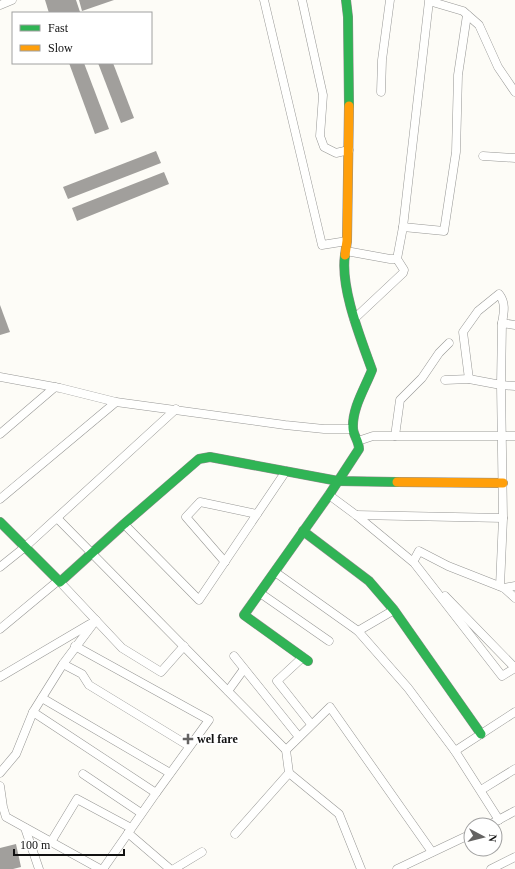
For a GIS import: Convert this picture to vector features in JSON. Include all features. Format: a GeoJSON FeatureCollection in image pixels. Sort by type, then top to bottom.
{"type":"FeatureCollection","features":[{"type":"Feature","properties":{"kind":"street"},"geometry":{"type":"LineString","coordinates":[[0,5],[12,0]]}},
{"type":"Feature","properties":{"kind":"street"},"geometry":{"type":"LineString","coordinates":[[264,0],[322,245],[348,241]]}},
{"type":"Feature","properties":{"kind":"street"},"geometry":{"type":"LineString","coordinates":[[302,0],[323,95],[320,136],[324,147],[336,153],[349,150]]}},
{"type":"Feature","properties":{"kind":"street"},"geometry":{"type":"LineString","coordinates":[[312,724],[277,681],[306,659],[244,615],[359,449],[358,441],[353,429],[355,414],[372,370],[354,319],[344,275],[348,241],[349,150],[348,17],[346,0]]}},
{"type":"Feature","properties":{"kind":"street"},"geometry":{"type":"LineString","coordinates":[[381,92],[382,60],[390,0]]}},
{"type":"Feature","properties":{"kind":"street"},"geometry":{"type":"LineString","coordinates":[[354,319],[404,273],[404,270],[397,259],[403,228],[429,0],[463,12],[479,25],[498,67],[515,92]]}},
{"type":"Feature","properties":{"kind":"street"},"geometry":{"type":"LineString","coordinates":[[403,228],[444,231],[456,152],[458,75],[467,16]]}},
{"type":"Feature","properties":{"kind":"street"},"geometry":{"type":"LineString","coordinates":[[311,133],[321,130]]}},
{"type":"Feature","properties":{"kind":"street"},"geometry":{"type":"LineString","coordinates":[[483,156],[515,158]]}},
{"type":"Feature","properties":{"kind":"street"},"geometry":{"type":"LineString","coordinates":[[346,251],[397,259]]}},
{"type":"Feature","properties":{"kind":"street"},"geometry":{"type":"LineString","coordinates":[[469,379],[463,332],[478,311],[499,294],[503,300],[504,311],[502,323],[501,385],[503,482],[502,587]]}},
{"type":"Feature","properties":{"kind":"street"},"geometry":{"type":"LineString","coordinates":[[502,323],[515,324]]}},
{"type":"Feature","properties":{"kind":"street"},"geometry":{"type":"LineString","coordinates":[[395,436],[400,400],[422,378],[439,353],[449,343]]}},
{"type":"Feature","properties":{"kind":"street"},"geometry":{"type":"LineString","coordinates":[[0,377],[55,387],[116,402],[324,429],[353,429]]}},
{"type":"Feature","properties":{"kind":"street"},"geometry":{"type":"LineString","coordinates":[[445,380],[469,379],[515,386]]}},
{"type":"Feature","properties":{"kind":"street"},"geometry":{"type":"LineString","coordinates":[[0,434],[55,387]]}},
{"type":"Feature","properties":{"kind":"street"},"geometry":{"type":"LineString","coordinates":[[0,500],[116,402]]}},
{"type":"Feature","properties":{"kind":"street"},"geometry":{"type":"LineString","coordinates":[[0,567],[58,518],[176,409]]}},
{"type":"Feature","properties":{"kind":"street"},"geometry":{"type":"LineString","coordinates":[[358,441],[373,436],[515,436]]}},
{"type":"Feature","properties":{"kind":"street"},"geometry":{"type":"LineString","coordinates":[[0,628],[93,554],[124,524],[199,459],[210,457],[338,481],[503,482]]}},
{"type":"Feature","properties":{"kind":"street"},"geometry":{"type":"LineString","coordinates":[[124,524],[200,600],[286,471]]}},
{"type":"Feature","properties":{"kind":"street"},"geometry":{"type":"LineString","coordinates":[[328,495],[356,515],[414,563],[515,668],[502,676],[414,563]]}},
{"type":"Feature","properties":{"kind":"street"},"geometry":{"type":"LineString","coordinates":[[225,562],[186,517],[200,502],[257,514]]}},
{"type":"Feature","properties":{"kind":"street"},"geometry":{"type":"LineString","coordinates":[[356,515],[503,518]]}},
{"type":"Feature","properties":{"kind":"street"},"geometry":{"type":"LineString","coordinates":[[58,518],[286,750],[289,773],[340,814],[361,869]]}},
{"type":"Feature","properties":{"kind":"street"},"geometry":{"type":"LineString","coordinates":[[0,522],[60,581],[122,648],[161,672],[184,646]]}},
{"type":"Feature","properties":{"kind":"street"},"geometry":{"type":"LineString","coordinates":[[303,531],[369,581],[394,610],[481,734]]}},
{"type":"Feature","properties":{"kind":"street"},"geometry":{"type":"LineString","coordinates":[[414,563],[419,551],[448,566],[502,587],[515,598]]}},
{"type":"Feature","properties":{"kind":"street"},"geometry":{"type":"LineString","coordinates":[[275,572],[358,631],[408,688],[455,751],[497,817]]}},
{"type":"Feature","properties":{"kind":"street"},"geometry":{"type":"LineString","coordinates":[[502,587],[515,586]]}},
{"type":"Feature","properties":{"kind":"street"},"geometry":{"type":"LineString","coordinates":[[260,593],[329,641]]}},
{"type":"Feature","properties":{"kind":"street"},"geometry":{"type":"LineString","coordinates":[[358,631],[394,610]]}},
{"type":"Feature","properties":{"kind":"street"},"geometry":{"type":"LineString","coordinates":[[0,773],[16,754],[33,712],[62,664],[96,620]]}},
{"type":"Feature","properties":{"kind":"street"},"geometry":{"type":"LineString","coordinates":[[0,677],[96,620]]}},
{"type":"Feature","properties":{"kind":"street"},"geometry":{"type":"LineString","coordinates":[[75,646],[208,720],[103,869]]}},
{"type":"Feature","properties":{"kind":"street"},"geometry":{"type":"LineString","coordinates":[[234,656],[299,737]]}},
{"type":"Feature","properties":{"kind":"street"},"geometry":{"type":"LineString","coordinates":[[62,664],[82,674],[89,685],[189,746]]}},
{"type":"Feature","properties":{"kind":"street"},"geometry":{"type":"LineString","coordinates":[[228,691],[244,669]]}},
{"type":"Feature","properties":{"kind":"street"},"geometry":{"type":"LineString","coordinates":[[42,698],[170,773]]}},
{"type":"Feature","properties":{"kind":"street"},"geometry":{"type":"LineString","coordinates":[[286,750],[330,707],[432,852]]}},
{"type":"Feature","properties":{"kind":"street"},"geometry":{"type":"LineString","coordinates":[[33,712],[156,793]]}},
{"type":"Feature","properties":{"kind":"street"},"geometry":{"type":"LineString","coordinates":[[455,751],[515,712]]}},
{"type":"Feature","properties":{"kind":"street"},"geometry":{"type":"LineString","coordinates":[[481,790],[515,769]]}},
{"type":"Feature","properties":{"kind":"street"},"geometry":{"type":"LineString","coordinates":[[234,834],[289,773]]}},
{"type":"Feature","properties":{"kind":"street"},"geometry":{"type":"LineString","coordinates":[[83,774],[141,813]]}},
{"type":"Feature","properties":{"kind":"street"},"geometry":{"type":"LineString","coordinates":[[0,786],[6,817],[100,869]]}},
{"type":"Feature","properties":{"kind":"street"},"geometry":{"type":"LineString","coordinates":[[51,842],[78,799],[129,831],[170,869]]}},
{"type":"Feature","properties":{"kind":"street"},"geometry":{"type":"LineString","coordinates":[[503,818],[515,811]]}},
{"type":"Feature","properties":{"kind":"street"},"geometry":{"type":"LineString","coordinates":[[25,828],[39,869]]}},
{"type":"Feature","properties":{"kind":"street"},"geometry":{"type":"LineString","coordinates":[[397,869],[463,838]]}},
{"type":"Feature","properties":{"kind":"street"},"geometry":{"type":"LineString","coordinates":[[174,869],[202,852]]}},
{"type":"Feature","properties":{"kind":"street"},"geometry":{"type":"LineString","coordinates":[[491,869],[515,857]]}},
{"type":"Feature","properties":{"kind":"building"},"geometry":{"type":"Polygon","coordinates":[[[45,0],[76,0],[80,12],[49,12],[45,0]]]}},
{"type":"Feature","properties":{"kind":"building"},"geometry":{"type":"Polygon","coordinates":[[[79,0],[114,0],[82,11],[79,0]]]}},
{"type":"Feature","properties":{"kind":"building"},"geometry":{"type":"Polygon","coordinates":[[[69,64],[84,64],[109,129],[95,134],[69,64]]]}},
{"type":"Feature","properties":{"kind":"building"},"geometry":{"type":"Polygon","coordinates":[[[98,64],[113,64],[134,118],[121,123],[98,64]]]}},
{"type":"Feature","properties":{"kind":"building"},"geometry":{"type":"Polygon","coordinates":[[[156,151],[161,163],[68,199],[63,187],[156,151]]]}},
{"type":"Feature","properties":{"kind":"building"},"geometry":{"type":"Polygon","coordinates":[[[164,172],[169,184],[77,221],[72,208],[164,172]]]}},
{"type":"Feature","properties":{"kind":"building"},"geometry":{"type":"Polygon","coordinates":[[[0,305],[10,332],[0,335],[0,305]]]}},
{"type":"Feature","properties":{"kind":"building"},"geometry":{"type":"Polygon","coordinates":[[[16,844],[21,867],[13,869],[0,869],[0,848],[16,844]]]}},
{"type":"Feature","properties":{"kind":"traffic: fast"},"geometry":{"type":"LineString","coordinates":[[346,0],[348,17],[349,106]]}},
{"type":"Feature","properties":{"kind":"traffic: fast"},"geometry":{"type":"LineString","coordinates":[[308,661],[244,615],[329,495],[359,449],[353,431],[353,421],[357,406],[372,370],[357,329],[348,298],[344,268],[345,255]]}},
{"type":"Feature","properties":{"kind":"traffic: fast"},"geometry":{"type":"LineString","coordinates":[[0,522],[60,582],[199,459],[210,457],[338,481],[397,482]]}},
{"type":"Feature","properties":{"kind":"traffic: fast"},"geometry":{"type":"LineString","coordinates":[[303,531],[369,581],[394,610],[481,734]]}},
{"type":"Feature","properties":{"kind":"traffic: slow"},"geometry":{"type":"LineString","coordinates":[[345,255],[347,241],[349,106]]}},
{"type":"Feature","properties":{"kind":"traffic: slow"},"geometry":{"type":"LineString","coordinates":[[397,482],[503,483]]}},
{"type":"Feature","properties":{"kind":"place","name":"wel fare"},"geometry":{"type":"Point","coordinates":[188,739]}}]}
